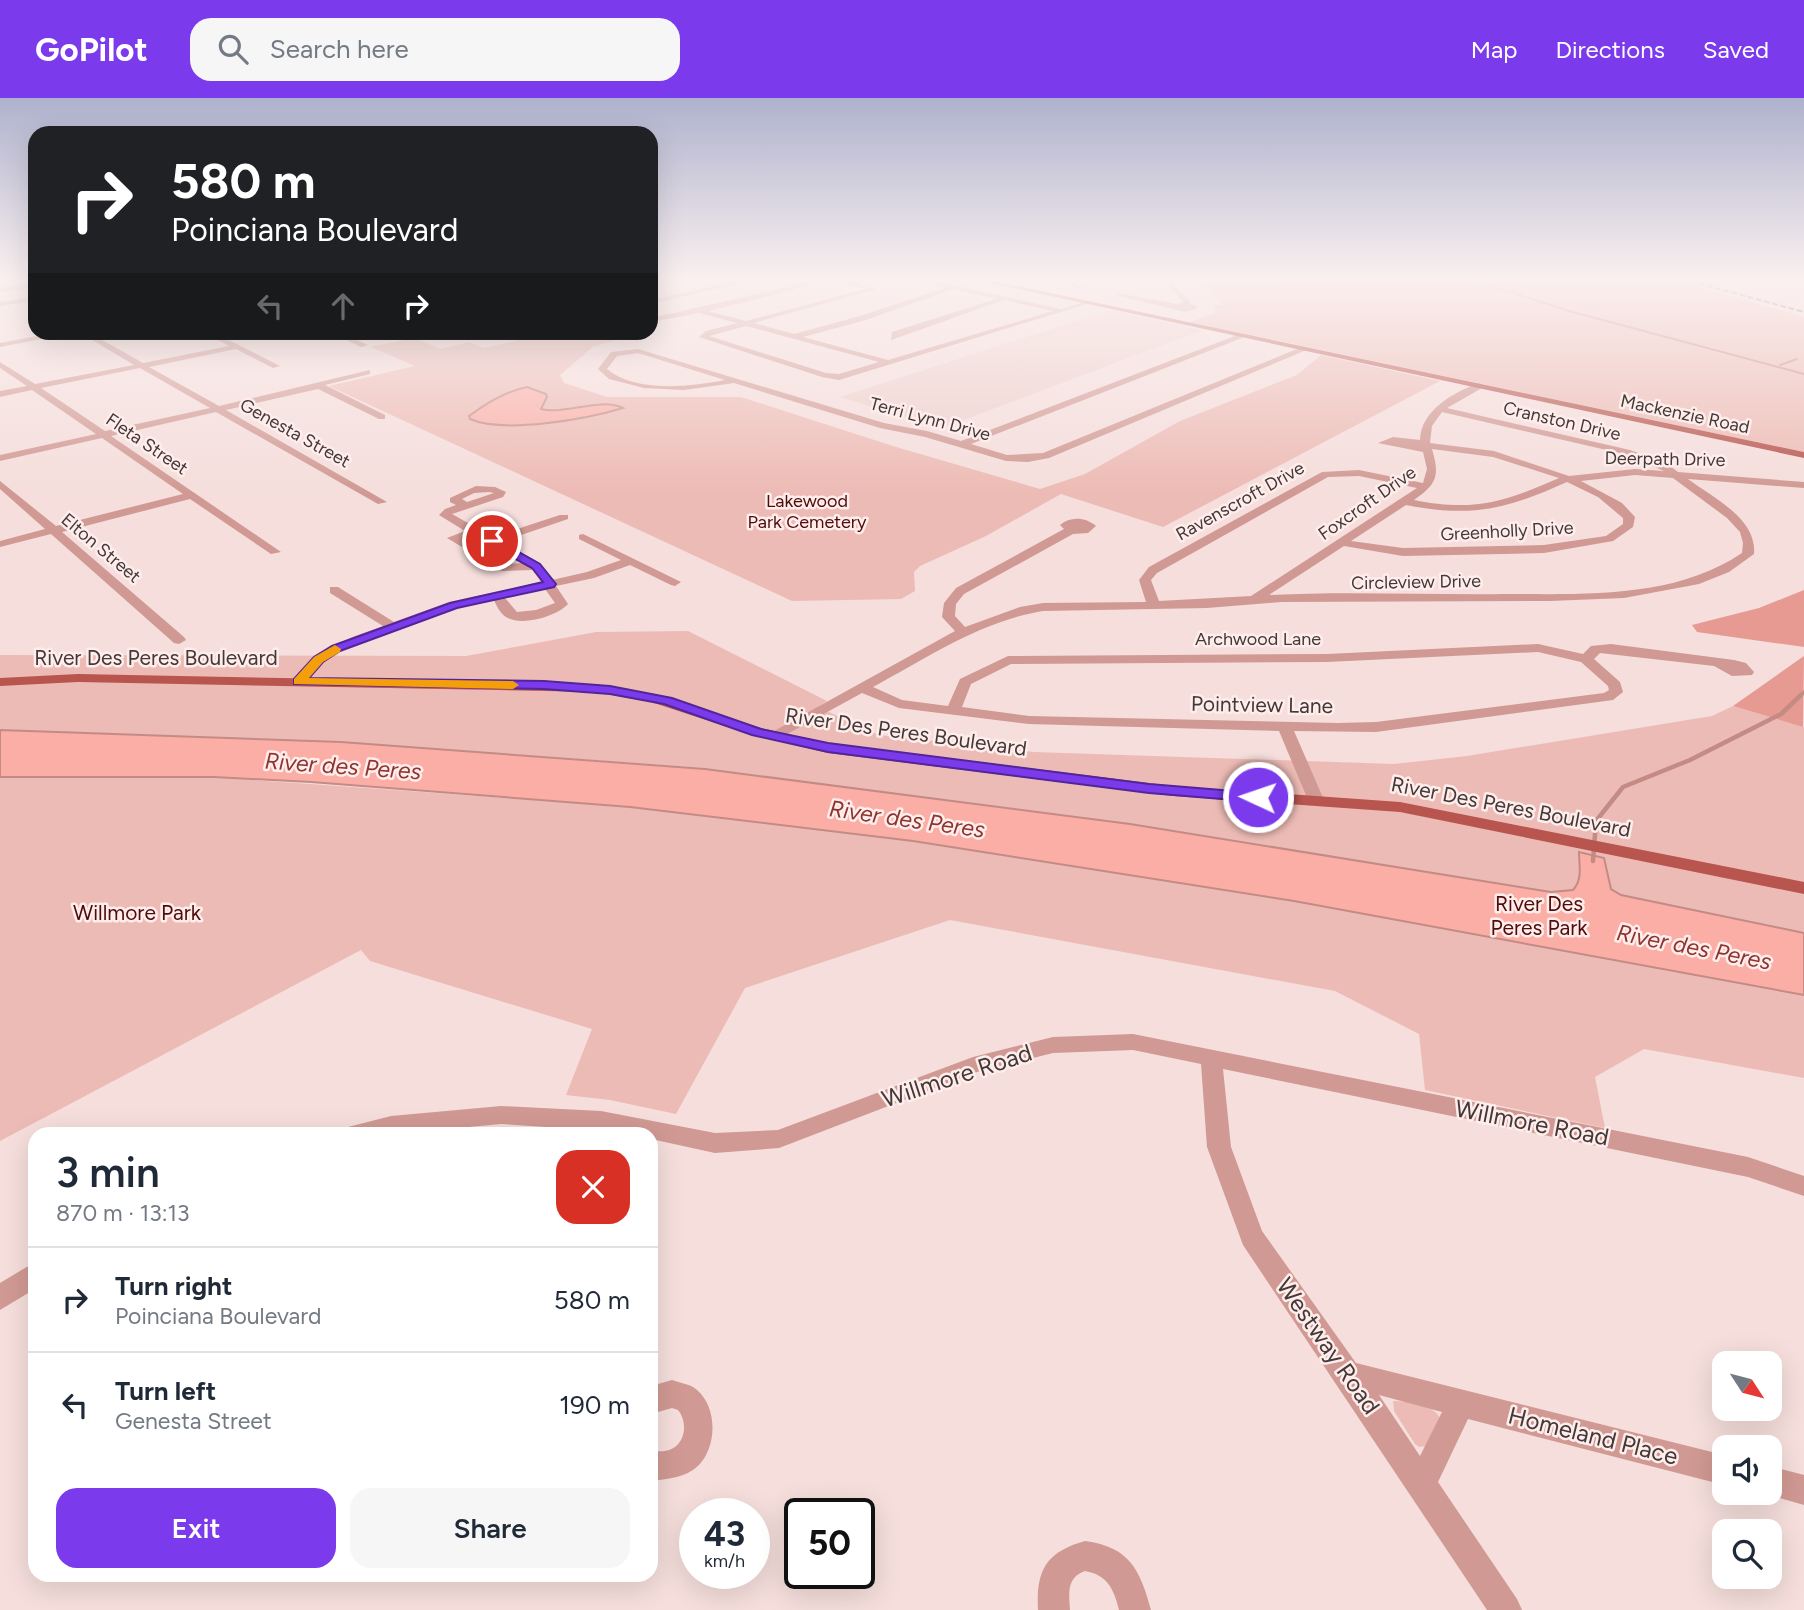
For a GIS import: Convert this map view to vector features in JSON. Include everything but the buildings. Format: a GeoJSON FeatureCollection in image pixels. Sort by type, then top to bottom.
{"type":"FeatureCollection","features":[{"type":"Feature","properties":{"kind":"main road","name":"Mackenzie Road"},"geometry":{"type":"LineString","coordinates":[[1317,352],[1804,455]]}},
{"type":"Feature","properties":{"kind":"main road","name":"River Des Peres Boulevard"},"geometry":{"type":"LineString","coordinates":[[0,682],[78,678],[544,685],[610,690],[667,701],[774,736],[844,750],[1149,789],[1423,810],[1804,888]]}},
{"type":"Feature","properties":{"kind":"street","name":"Genesta Street"},"geometry":{"type":"LineString","coordinates":[[116,352],[382,502]]}},
{"type":"Feature","properties":{"kind":"street"},"geometry":{"type":"LineString","coordinates":[[0,394],[213,352]]}},
{"type":"Feature","properties":{"kind":"street"},"geometry":{"type":"LineString","coordinates":[[246,352],[276,366]]}},
{"type":"Feature","properties":{"kind":"street","name":"Terri Lynn Drive"},"geometry":{"type":"LineString","coordinates":[[624,352],[610,356],[602,369],[606,374],[647,387],[705,387],[733,381]]}},
{"type":"Feature","properties":{"kind":"street","name":"Terri Lynn Drive"},"geometry":{"type":"LineString","coordinates":[[640,352],[883,426],[927,434],[1012,458],[1021,465],[1031,467],[1039,464],[1039,457],[1299,352]]}},
{"type":"Feature","properties":{"kind":"street"},"geometry":{"type":"LineString","coordinates":[[748,352],[825,375],[850,376],[928,352]]}},
{"type":"Feature","properties":{"kind":"street"},"geometry":{"type":"LineString","coordinates":[[847,352],[890,363]]}},
{"type":"Feature","properties":{"kind":"street"},"geometry":{"type":"LineString","coordinates":[[963,444],[1203,352]]}},
{"type":"Feature","properties":{"kind":"street","name":"Fleta Street"},"geometry":{"type":"LineString","coordinates":[[0,365],[275,552]]}},
{"type":"Feature","properties":{"kind":"street"},"geometry":{"type":"LineString","coordinates":[[319,386],[316,385],[377,371]]}},
{"type":"Feature","properties":{"kind":"street"},"geometry":{"type":"LineString","coordinates":[[0,458],[319,386],[383,417]]}},
{"type":"Feature","properties":{"kind":"street"},"geometry":{"type":"LineString","coordinates":[[1440,409],[1479,386]]}},
{"type":"Feature","properties":{"kind":"street","name":"Foxcroft Drive"},"geometry":{"type":"LineString","coordinates":[[1254,599],[1426,487],[1434,477],[1433,467],[1424,446],[1426,427],[1440,409]]}},
{"type":"Feature","properties":{"kind":"street","name":"Cranston Drive"},"geometry":{"type":"LineString","coordinates":[[1440,409],[1627,452],[1646,458],[1674,473]]}},
{"type":"Feature","properties":{"kind":"street"},"geometry":{"type":"LineString","coordinates":[[1424,446],[1499,456],[1566,479]]}},
{"type":"Feature","properties":{"kind":"street","name":"Ravenscroft Drive"},"geometry":{"type":"LineString","coordinates":[[1154,604],[1145,580],[1153,570],[1313,479],[1326,474],[1359,473],[1426,487]]}},
{"type":"Feature","properties":{"kind":"street","name":"Deerpath Drive"},"geometry":{"type":"LineString","coordinates":[[1405,501],[1456,509],[1501,505],[1566,479],[1607,474],[1674,473],[1804,485]]}},
{"type":"Feature","properties":{"kind":"street","name":"Circleview Drive"},"geometry":{"type":"LineString","coordinates":[[774,736],[963,632],[1025,610],[1043,607],[1254,599],[1607,595],[1663,588],[1735,567],[1748,554],[1749,543],[1745,531],[1731,516],[1674,473]]}},
{"type":"Feature","properties":{"kind":"street","name":"Greenholly Drive"},"geometry":{"type":"LineString","coordinates":[[1343,542],[1366,548],[1403,552],[1544,549],[1609,539],[1629,526],[1629,517],[1613,500],[1566,479]]}},
{"type":"Feature","properties":{"kind":"street","name":"Elton Street"},"geometry":{"type":"LineString","coordinates":[[0,484],[179,640]]}},
{"type":"Feature","properties":{"kind":"street"},"geometry":{"type":"LineString","coordinates":[[0,544],[193,495]]}},
{"type":"Feature","properties":{"kind":"street"},"geometry":{"type":"LineString","coordinates":[[465,505],[445,515],[536,566],[562,604],[561,607],[518,617],[509,614],[497,595]]}},
{"type":"Feature","properties":{"kind":"street"},"geometry":{"type":"LineString","coordinates":[[492,541],[564,517]]}},
{"type":"Feature","properties":{"kind":"street"},"geometry":{"type":"LineString","coordinates":[[963,632],[948,617],[950,603],[960,591],[1072,530]]}},
{"type":"Feature","properties":{"kind":"street"},"geometry":{"type":"LineString","coordinates":[[474,532],[453,538],[506,568],[536,566]]}},
{"type":"Feature","properties":{"kind":"street"},"geometry":{"type":"LineString","coordinates":[[583,537],[676,582]]}},
{"type":"Feature","properties":{"kind":"street"},"geometry":{"type":"LineString","coordinates":[[299,681],[318,659],[336,649],[393,627],[454,605],[590,575],[632,560]]}},
{"type":"Feature","properties":{"kind":"street"},"geometry":{"type":"LineString","coordinates":[[334,590],[393,627]]}},
{"type":"Feature","properties":{"kind":"street","name":"Archwood Lane"},"geometry":{"type":"LineString","coordinates":[[953,710],[965,682],[1008,660],[1327,658],[1538,648],[1586,659]]}},
{"type":"Feature","properties":{"kind":"street"},"geometry":{"type":"LineString","coordinates":[[1586,659],[1596,649],[1611,648],[1719,663]]}},
{"type":"Feature","properties":{"kind":"street","name":"Pointview Lane"},"geometry":{"type":"LineString","coordinates":[[862,688],[899,704],[1030,720],[1376,727],[1608,697],[1616,692],[1615,685],[1586,659]]}},
{"type":"Feature","properties":{"kind":"street"},"geometry":{"type":"LineString","coordinates":[[1284,726],[1316,800]]}},
{"type":"Feature","properties":{"kind":"street","name":"Willmore Road"},"geometry":{"type":"LineString","coordinates":[[658,1132],[715,1143],[779,1139],[973,1065],[1053,1045],[1133,1042],[1748,1167],[1804,1186]]}},
{"type":"Feature","properties":{"kind":"street","name":"Westway Road"},"geometry":{"type":"LineString","coordinates":[[1211,1058],[1219,1147],[1252,1237],[1348,1374],[1506,1610]]}},
{"type":"Feature","properties":{"kind":"street","name":"Willmore Road"},"geometry":{"type":"LineString","coordinates":[[383,1127],[501,1115],[601,1121],[632,1127]]}},
{"type":"Feature","properties":{"kind":"street"},"geometry":{"type":"LineString","coordinates":[[0,1298],[28,1280]]}},
{"type":"Feature","properties":{"kind":"street","name":"Homeland Place"},"geometry":{"type":"LineString","coordinates":[[1348,1374],[1712,1467]]}},
{"type":"Feature","properties":{"kind":"street"},"geometry":{"type":"LineString","coordinates":[[658,1397],[666,1394],[678,1395],[696,1408],[701,1426],[698,1438],[684,1458],[658,1467]]}},
{"type":"Feature","properties":{"kind":"street"},"geometry":{"type":"LineString","coordinates":[[1422,1484],[1461,1403]]}},
{"type":"Feature","properties":{"kind":"street"},"geometry":{"type":"LineString","coordinates":[[1782,1484],[1804,1490]]}},
{"type":"Feature","properties":{"kind":"street"},"geometry":{"type":"LineString","coordinates":[[1054,1610],[1052,1592],[1062,1567],[1073,1558],[1087,1555],[1109,1561],[1121,1571],[1133,1594],[1135,1610]]}},
{"type":"Feature","properties":{"kind":"shaded area"},"geometry":{"type":"Polygon","coordinates":[[[982,352],[1146,352],[942,428],[840,397],[982,352]]]}},
{"type":"Feature","properties":{"kind":"shaded area"},"geometry":{"type":"Polygon","coordinates":[[[1804,590],[1804,647],[1697,632],[1692,625],[1759,608],[1804,590]]]}},
{"type":"Feature","properties":{"kind":"shaded area"},"geometry":{"type":"Polygon","coordinates":[[[1804,656],[1803,727],[1733,706],[1804,656]]]}},
{"type":"Feature","properties":{"kind":"green space","name":"Lakewood Park Cemetery"},"geometry":{"type":"Polygon","coordinates":[[[382,352],[587,352],[560,375],[564,383],[607,397],[741,397],[896,447],[1040,489],[1085,474],[1180,421],[1297,375],[1321,355],[1440,381],[1163,527],[1061,494],[986,536],[920,566],[914,572],[915,591],[901,599],[792,601],[329,386],[415,366],[382,352]]]}},
{"type":"Feature","properties":{"kind":"green space"},"geometry":{"type":"Polygon","coordinates":[[[1330,352],[1804,352],[1804,452],[1330,352]]]}},
{"type":"Feature","properties":{"kind":"green space","name":"River Des Peres Park"},"geometry":{"type":"Polygon","coordinates":[[[688,631],[827,701],[818,707],[879,735],[1034,752],[1394,764],[1467,756],[1712,716],[1733,706],[1804,727],[1804,1078],[1644,1049],[1595,1077],[1605,1128],[1425,1090],[1419,1034],[1335,991],[950,920],[745,988],[676,1114],[610,1100],[566,1095],[592,1029],[370,961],[361,950],[0,1141],[0,777],[214,777],[630,807],[703,768],[341,742],[0,730],[0,655],[466,656],[596,632],[688,631]]]}},
{"type":"Feature","properties":{"kind":"green space"},"geometry":{"type":"Polygon","coordinates":[[[1393,1401],[1419,1405],[1437,1414],[1440,1418],[1427,1446],[1419,1447],[1415,1444],[1394,1411],[1393,1401]]]}},
{"type":"Feature","properties":{"kind":"water"},"geometry":{"type":"Polygon","coordinates":[[[527,387],[546,394],[541,409],[561,410],[604,404],[623,408],[568,420],[524,425],[485,423],[470,419],[469,416],[489,403],[527,387]]]}},
{"type":"Feature","properties":{"kind":"water","name":"River des Peres"},"geometry":{"type":"Polygon","coordinates":[[[0,730],[341,742],[705,769],[1130,824],[1551,892],[1573,890],[1576,886],[1580,872],[1579,852],[1604,858],[1611,889],[1621,895],[1804,933],[1804,995],[1294,901],[913,841],[630,807],[311,782],[214,777],[0,777],[0,730]]]}},
{"type":"Feature","properties":{"kind":"waterway"},"geometry":{"type":"LineString","coordinates":[[1720,352],[1804,374]]}},
{"type":"Feature","properties":{"kind":"waterway"},"geometry":{"type":"LineString","coordinates":[[1780,365],[1797,359]]}},
{"type":"Feature","properties":{"kind":"waterway"},"geometry":{"type":"LineString","coordinates":[[1801,695],[1804,692]]}},
{"type":"Feature","properties":{"kind":"waterway"},"geometry":{"type":"LineString","coordinates":[[1593,861],[1596,821],[1623,787],[1690,760],[1781,714],[1801,695]]}},
{"type":"Feature","properties":{"kind":"slow traffic"},"geometry":{"type":"LineString","coordinates":[[335,649],[318,659],[299,681],[513,685]]}},
{"type":"Feature","properties":{"kind":"route"},"geometry":{"type":"LineString","coordinates":[[492,541],[536,566],[550,584],[454,605],[336,649],[318,659],[299,681],[544,685],[610,690],[667,701],[757,732],[828,748],[1149,789],[1258,797]]}},
{"type":"Feature","properties":{"kind":"park label","name":"Willmore Park"},"geometry":{"type":"Point","coordinates":[137,913]}}]}
